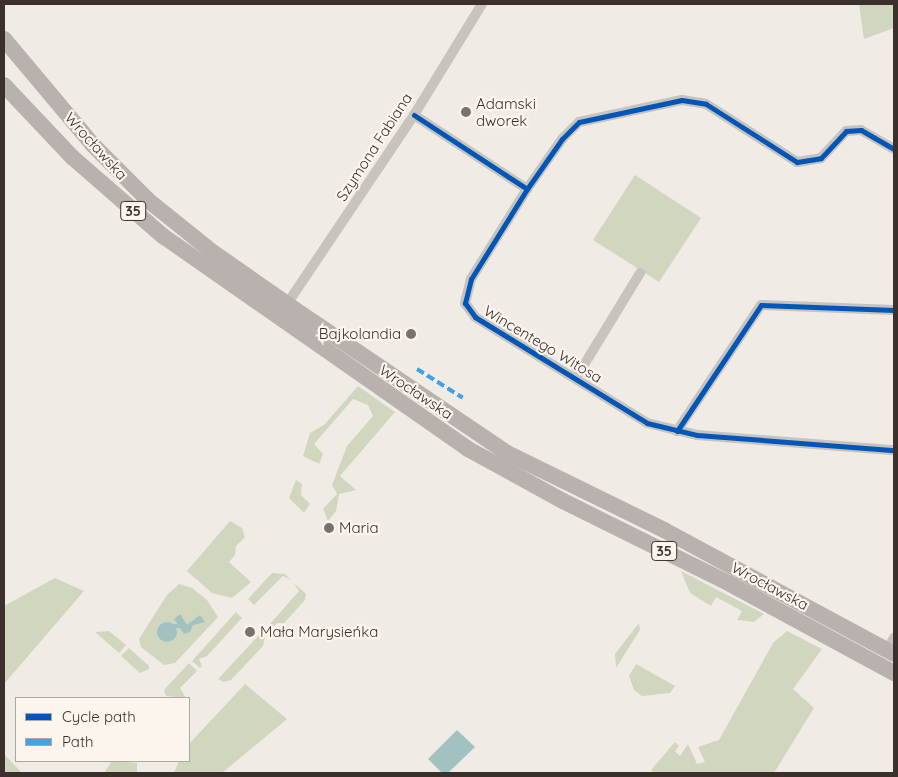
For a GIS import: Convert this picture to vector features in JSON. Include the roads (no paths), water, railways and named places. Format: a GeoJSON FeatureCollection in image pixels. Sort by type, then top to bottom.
{"type":"FeatureCollection","features":[{"type":"Feature","properties":{"kind":"main road","name":"Wrocławska"},"geometry":{"type":"LineString","coordinates":[[4,39],[93,145],[149,201],[214,253],[287,304],[507,453],[664,530],[892,647]]}},
{"type":"Feature","properties":{"kind":"main road","name":"Wrocławska"},"geometry":{"type":"LineString","coordinates":[[4,85],[72,157],[164,236],[468,448],[555,498],[730,584],[894,673]]}},
{"type":"Feature","properties":{"kind":"street","name":"Szymona Fabiana"},"geometry":{"type":"LineString","coordinates":[[287,304],[414,115],[482,4]]}},
{"type":"Feature","properties":{"kind":"street","name":"Wincentego Witosa"},"geometry":{"type":"LineString","coordinates":[[894,149],[861,130],[846,131],[821,158],[797,162],[706,104],[682,100],[579,122],[562,138],[527,189],[471,279],[465,303],[475,317],[646,423],[677,431],[894,450]]}},
{"type":"Feature","properties":{"kind":"street"},"geometry":{"type":"LineString","coordinates":[[414,115],[527,189]]}},
{"type":"Feature","properties":{"kind":"street","name":"Wincentego Witosa"},"geometry":{"type":"LineString","coordinates":[[576,378],[640,273]]}},
{"type":"Feature","properties":{"kind":"street"},"geometry":{"type":"LineString","coordinates":[[677,431],[760,305],[894,310]]}},
{"type":"Feature","properties":{"kind":"water"},"geometry":{"type":"Polygon","coordinates":[[[180,614],[187,625],[200,615],[205,622],[193,625],[190,632],[184,634],[174,619],[180,614]]]}},
{"type":"Feature","properties":{"kind":"water"},"geometry":{"type":"Polygon","coordinates":[[[167,622],[174,625],[177,632],[174,639],[167,642],[160,639],[157,632],[160,625],[167,622]]]}},
{"type":"Feature","properties":{"kind":"water"},"geometry":{"type":"Polygon","coordinates":[[[457,730],[475,747],[448,773],[442,773],[428,759],[457,730]]]}},
{"type":"Feature","properties":{"kind":"waterway"},"geometry":{"type":"LineString","coordinates":[[175,626],[180,626]]}},
{"type":"Feature","properties":{"kind":"place","name":"Adamski dworek"},"geometry":{"type":"Point","coordinates":[466,112]}},
{"type":"Feature","properties":{"kind":"place","name":"Bajkolandia"},"geometry":{"type":"Point","coordinates":[411,334]}},
{"type":"Feature","properties":{"kind":"place","name":"Maria"},"geometry":{"type":"Point","coordinates":[329,528]}},
{"type":"Feature","properties":{"kind":"place","name":"Mała Marysieńka"},"geometry":{"type":"Point","coordinates":[250,632]}}]}
